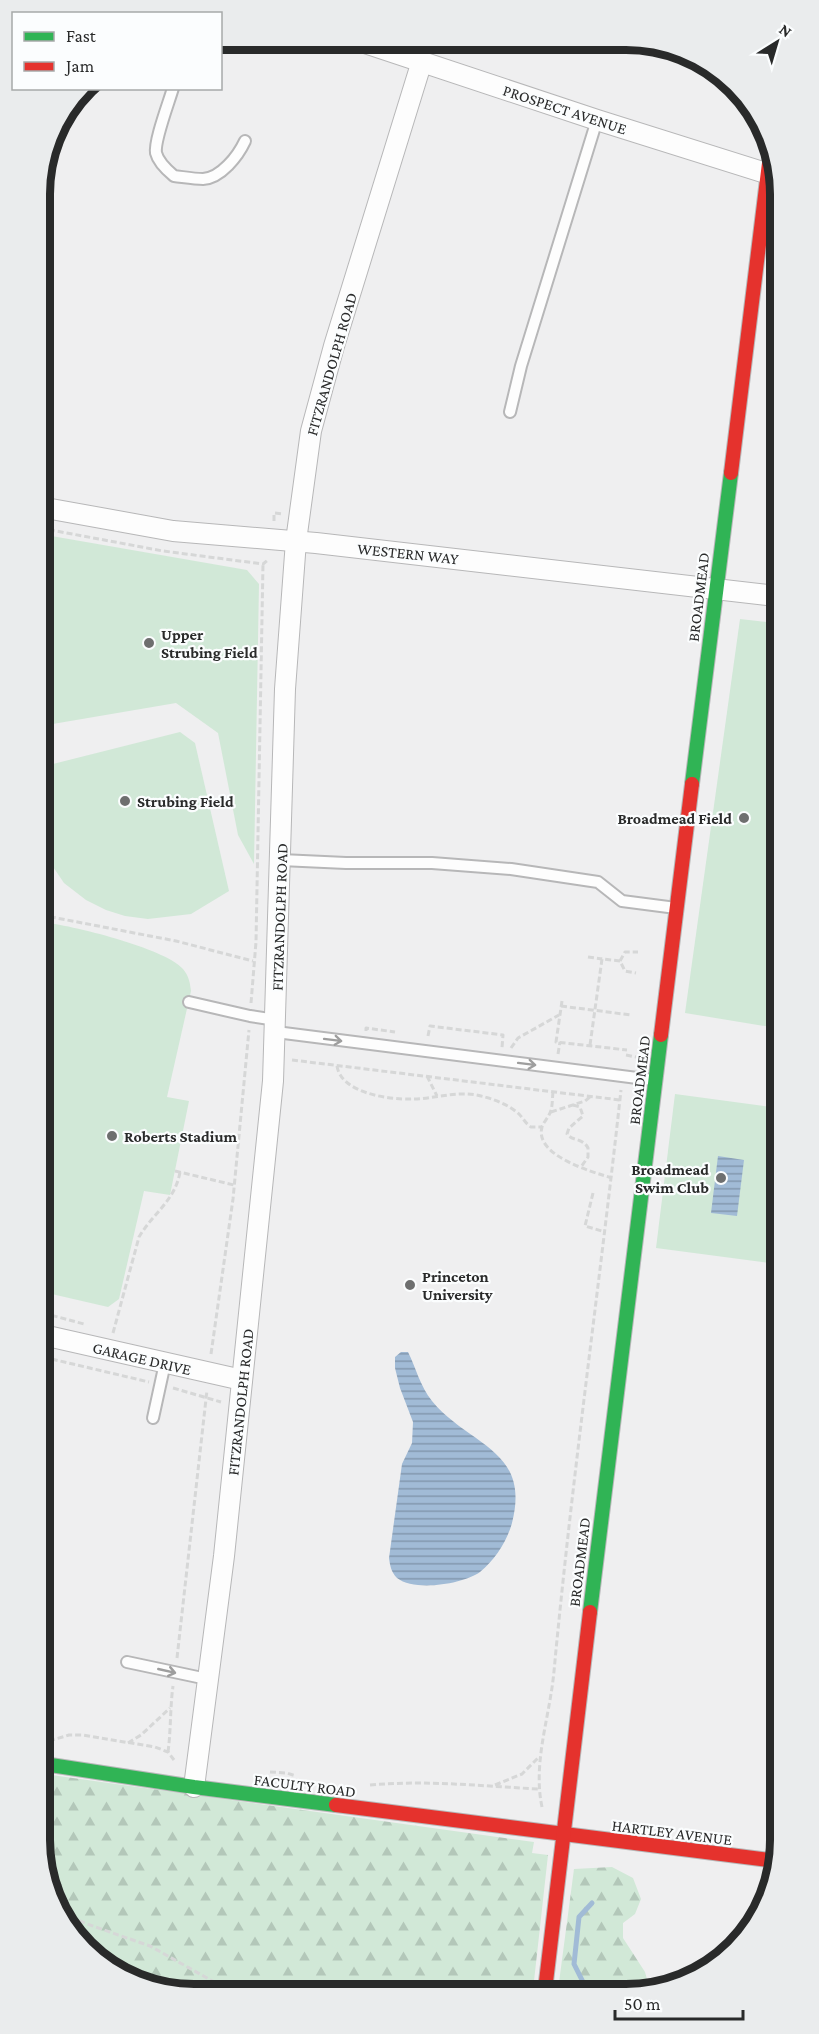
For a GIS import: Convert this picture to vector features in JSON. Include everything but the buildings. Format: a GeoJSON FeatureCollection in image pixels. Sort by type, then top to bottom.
{"type":"FeatureCollection","features":[{"type":"Feature","properties":{"kind":"street","name":"PROSPECT AVENUE"},"geometry":{"type":"LineString","coordinates":[[406,50],[422,61],[768,174]]}},
{"type":"Feature","properties":{"kind":"street","name":"FITZRANDOLPH ROAD"},"geometry":{"type":"LineString","coordinates":[[196,1779],[224,1556],[267,1143],[276,1026],[285,689],[296,541],[311,431],[334,346],[422,61]]}},
{"type":"Feature","properties":{"kind":"street","name":"BROADMEAD"},"geometry":{"type":"LineString","coordinates":[[547,1984],[562,1835],[676,908],[769,188]]}},
{"type":"Feature","properties":{"kind":"street","name":"WESTERN WAY"},"geometry":{"type":"LineString","coordinates":[[50,509],[173,531],[296,541],[770,595]]}},
{"type":"Feature","properties":{"kind":"street","name":"GARAGE DRIVE"},"geometry":{"type":"LineString","coordinates":[[50,1337],[242,1380]]}},
{"type":"Feature","properties":{"kind":"street","name":"FACULTY ROAD"},"geometry":{"type":"LineString","coordinates":[[50,1765],[196,1779],[562,1835]]}},
{"type":"Feature","properties":{"kind":"street","name":"HARTLEY AVENUE"},"geometry":{"type":"LineString","coordinates":[[562,1835],[768,1860]]}},
{"type":"Feature","properties":{"kind":"lane"},"geometry":{"type":"LineString","coordinates":[[172,90],[156,151],[157,157],[174,176],[209,178],[231,164],[238,156],[245,141]]}},
{"type":"Feature","properties":{"kind":"lane"},"geometry":{"type":"LineString","coordinates":[[510,412],[521,366],[597,120]]}},
{"type":"Feature","properties":{"kind":"lane"},"geometry":{"type":"LineString","coordinates":[[281,860],[432,863],[511,868],[598,882],[622,901],[676,908]]}},
{"type":"Feature","properties":{"kind":"lane"},"geometry":{"type":"LineString","coordinates":[[189,1002],[250,1016],[276,1026],[655,1080]]}},
{"type":"Feature","properties":{"kind":"lane"},"geometry":{"type":"LineString","coordinates":[[153,1418],[165,1363]]}},
{"type":"Feature","properties":{"kind":"lane"},"geometry":{"type":"LineString","coordinates":[[128,1662],[175,1674],[207,1679]]}},
{"type":"Feature","properties":{"kind":"path"},"geometry":{"type":"LineString","coordinates":[[273,525],[274,513]]}},
{"type":"Feature","properties":{"kind":"path"},"geometry":{"type":"LineString","coordinates":[[168,1752],[171,1731],[170,1708],[209,1373],[235,1185],[250,1016],[254,962],[263,564]]}},
{"type":"Feature","properties":{"kind":"path"},"geometry":{"type":"LineString","coordinates":[[50,917],[176,942],[254,962]]}},
{"type":"Feature","properties":{"kind":"path"},"geometry":{"type":"LineString","coordinates":[[620,961],[626,952],[638,952]]}},
{"type":"Feature","properties":{"kind":"path"},"geometry":{"type":"LineString","coordinates":[[588,957],[620,961]]}},
{"type":"Feature","properties":{"kind":"path"},"geometry":{"type":"LineString","coordinates":[[590,1045],[602,959]]}},
{"type":"Feature","properties":{"kind":"path"},"geometry":{"type":"LineString","coordinates":[[620,961],[625,971],[636,973]]}},
{"type":"Feature","properties":{"kind":"path"},"geometry":{"type":"LineString","coordinates":[[627,1050],[556,1042],[561,1004],[631,1015]]}},
{"type":"Feature","properties":{"kind":"path"},"geometry":{"type":"LineString","coordinates":[[510,1049],[518,1038],[560,1014]]}},
{"type":"Feature","properties":{"kind":"path"},"geometry":{"type":"LineString","coordinates":[[419,1035],[429,1036],[430,1026],[503,1035],[501,1048],[521,1051]]}},
{"type":"Feature","properties":{"kind":"path"},"geometry":{"type":"LineString","coordinates":[[365,1032],[366,1028],[398,1032]]}},
{"type":"Feature","properties":{"kind":"path"},"geometry":{"type":"LineString","coordinates":[[556,1055],[560,1042]]}},
{"type":"Feature","properties":{"kind":"path"},"geometry":{"type":"LineString","coordinates":[[284,1058],[620,1100]]}},
{"type":"Feature","properties":{"kind":"path"},"geometry":{"type":"LineString","coordinates":[[336,1066],[340,1077],[359,1090],[403,1099],[461,1094],[481,1096],[510,1107],[534,1129],[542,1127]]}},
{"type":"Feature","properties":{"kind":"path"},"geometry":{"type":"LineString","coordinates":[[427,1076],[437,1096]]}},
{"type":"Feature","properties":{"kind":"path"},"geometry":{"type":"LineString","coordinates":[[542,1818],[538,1789],[541,1756],[552,1691],[572,1487],[584,1414],[622,1085]]}},
{"type":"Feature","properties":{"kind":"path"},"geometry":{"type":"LineString","coordinates":[[553,1092],[551,1112],[542,1127],[542,1139],[546,1147],[570,1163],[612,1178]]}},
{"type":"Feature","properties":{"kind":"path"},"geometry":{"type":"LineString","coordinates":[[551,1112],[585,1101],[590,1097]]}},
{"type":"Feature","properties":{"kind":"path"},"geometry":{"type":"LineString","coordinates":[[573,1105],[580,1107],[582,1116],[567,1134],[571,1138],[581,1140],[588,1148],[588,1156],[581,1167]]}},
{"type":"Feature","properties":{"kind":"path"},"geometry":{"type":"LineString","coordinates":[[175,1171],[235,1185]]}},
{"type":"Feature","properties":{"kind":"path"},"geometry":{"type":"LineString","coordinates":[[104,1331],[113,1334],[139,1237],[147,1224],[170,1199],[180,1172]]}},
{"type":"Feature","properties":{"kind":"path"},"geometry":{"type":"LineString","coordinates":[[593,1193],[585,1226],[605,1232]]}},
{"type":"Feature","properties":{"kind":"path"},"geometry":{"type":"LineString","coordinates":[[50,1315],[86,1325]]}},
{"type":"Feature","properties":{"kind":"path"},"geometry":{"type":"LineString","coordinates":[[128,1743],[141,1735],[170,1708]]}},
{"type":"Feature","properties":{"kind":"path"},"geometry":{"type":"LineString","coordinates":[[50,1741],[75,1735],[155,1747],[168,1752],[196,1779]]}},
{"type":"Feature","properties":{"kind":"path"},"geometry":{"type":"LineString","coordinates":[[492,1786],[522,1774],[541,1756]]}},
{"type":"Feature","properties":{"kind":"path"},"geometry":{"type":"LineString","coordinates":[[265,1772],[298,1776]]}},
{"type":"Feature","properties":{"kind":"path"},"geometry":{"type":"LineString","coordinates":[[364,1786],[405,1783],[538,1789]]}},
{"type":"Feature","properties":{"kind":"path"},"geometry":{"type":"LineString","coordinates":[[72,1917],[150,1946],[218,1984]]}},
{"type":"Feature","properties":{"kind":"green space","name":"Upper Strubing Field"},"geometry":{"type":"Polygon","coordinates":[[[50,536],[247,570],[259,584],[254,864],[238,835],[218,733],[176,703],[50,724],[50,536]]]}},
{"type":"Feature","properties":{"kind":"green space","name":"Broadmead Field"},"geometry":{"type":"Polygon","coordinates":[[[740,619],[770,622],[769,1027],[685,1013],[740,619]]]}},
{"type":"Feature","properties":{"kind":"green space","name":"Strubing Field"},"geometry":{"type":"Polygon","coordinates":[[[180,732],[195,743],[229,891],[191,914],[148,919],[125,916],[86,900],[64,883],[50,862],[50,765],[180,732]]]}},
{"type":"Feature","properties":{"kind":"green space","name":"Roberts Stadium"},"geometry":{"type":"Polygon","coordinates":[[[50,924],[116,939],[157,953],[183,969],[188,977],[191,991],[167,1097],[189,1101],[170,1195],[144,1191],[119,1299],[108,1307],[50,1294],[50,924]]]}},
{"type":"Feature","properties":{"kind":"green space","name":"Broadmead Swim Club"},"geometry":{"type":"Polygon","coordinates":[[[675,1094],[769,1107],[769,1263],[656,1248],[675,1094]]]}},
{"type":"Feature","properties":{"kind":"green space"},"geometry":{"type":"Polygon","coordinates":[[[50,1775],[534,1842],[532,1853],[548,1855],[534,1984],[194,1984],[165,1982],[130,1970],[106,1955],[79,1928],[60,1896],[51,1859],[50,1775]]]}},
{"type":"Feature","properties":{"kind":"green space"},"geometry":{"type":"Polygon","coordinates":[[[612,1867],[633,1878],[641,1899],[635,1914],[623,1923],[623,1938],[645,1972],[648,1982],[559,1984],[574,1869],[612,1867]]]}},
{"type":"Feature","properties":{"kind":"water"},"geometry":{"type":"Polygon","coordinates":[[[718,1156],[744,1160],[737,1216],[711,1213],[718,1156]]]}},
{"type":"Feature","properties":{"kind":"water"},"geometry":{"type":"Polygon","coordinates":[[[401,1352],[408,1352],[421,1383],[432,1401],[447,1416],[493,1451],[505,1464],[513,1479],[516,1498],[512,1523],[504,1543],[491,1562],[480,1572],[451,1583],[415,1585],[397,1578],[390,1566],[389,1558],[402,1464],[412,1443],[413,1422],[395,1368],[395,1357],[401,1352]]]}},
{"type":"Feature","properties":{"kind":"waterway"},"geometry":{"type":"LineString","coordinates":[[584,1984],[574,1964],[579,1917],[592,1903]]}},
{"type":"Feature","properties":{"kind":"traffic: fast"},"geometry":{"type":"LineString","coordinates":[[692,784],[731,473]]}},
{"type":"Feature","properties":{"kind":"traffic: fast"},"geometry":{"type":"LineString","coordinates":[[590,1612],[661,1035]]}},
{"type":"Feature","properties":{"kind":"traffic: fast"},"geometry":{"type":"LineString","coordinates":[[50,1765],[194,1787],[336,1805]]}},
{"type":"Feature","properties":{"kind":"traffic: jam"},"geometry":{"type":"LineString","coordinates":[[731,473],[768,173]]}},
{"type":"Feature","properties":{"kind":"traffic: jam"},"geometry":{"type":"LineString","coordinates":[[661,1035],[692,784]]}},
{"type":"Feature","properties":{"kind":"traffic: jam"},"geometry":{"type":"LineString","coordinates":[[546,1984],[590,1612]]}},
{"type":"Feature","properties":{"kind":"traffic: jam"},"geometry":{"type":"LineString","coordinates":[[336,1805],[768,1860]]}},
{"type":"Feature","properties":{"kind":"place","name":"Upper Strubing Field"},"geometry":{"type":"Point","coordinates":[149,643]}},
{"type":"Feature","properties":{"kind":"place","name":"Strubing Field"},"geometry":{"type":"Point","coordinates":[125,801]}},
{"type":"Feature","properties":{"kind":"place","name":"Broadmead Field"},"geometry":{"type":"Point","coordinates":[744,818]}},
{"type":"Feature","properties":{"kind":"place","name":"Roberts Stadium"},"geometry":{"type":"Point","coordinates":[112,1136]}},
{"type":"Feature","properties":{"kind":"place","name":"Broadmead Swim Club"},"geometry":{"type":"Point","coordinates":[721,1178]}},
{"type":"Feature","properties":{"kind":"place","name":"Princeton University"},"geometry":{"type":"Point","coordinates":[410,1285]}}]}
